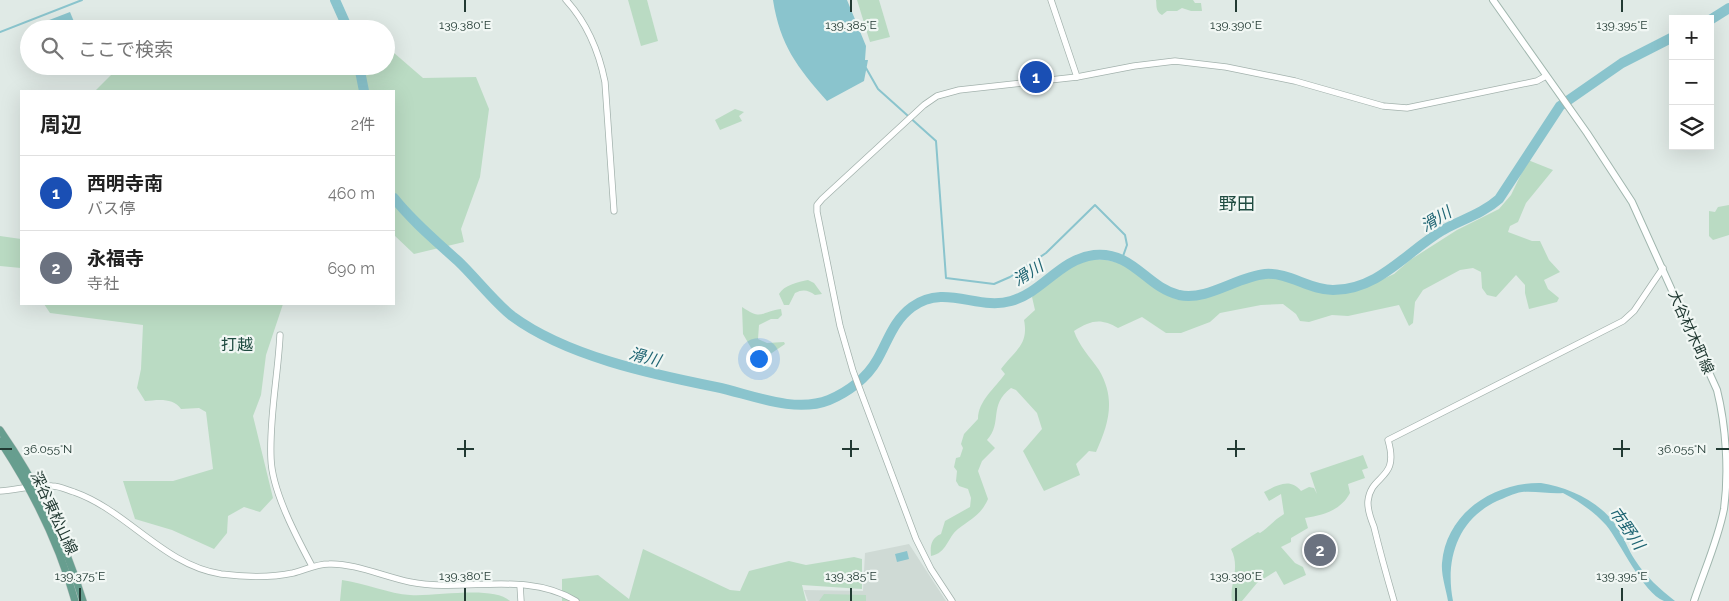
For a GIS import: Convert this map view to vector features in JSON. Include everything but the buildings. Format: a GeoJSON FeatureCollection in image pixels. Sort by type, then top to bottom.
{"type":"FeatureCollection","features":[{"type":"Feature","properties":{"kind":"main road"},"geometry":{"type":"LineString","coordinates":[[1493,0],[1546,76]]}},
{"type":"Feature","properties":{"kind":"main road","name":"大谷材木町線"},"geometry":{"type":"LineString","coordinates":[[1546,76],[1632,202],[1717,390],[1724,415],[1726,436],[1724,509],[1694,601]]}},
{"type":"Feature","properties":{"kind":"main road","name":"深谷東松山線"},"geometry":{"type":"LineString","coordinates":[[0,430],[61,538],[83,601]]}},
{"type":"Feature","properties":{"kind":"main road","name":"深谷東松山線"},"geometry":{"type":"LineString","coordinates":[[0,441],[33,488],[54,540],[75,601]]}},
{"type":"Feature","properties":{"kind":"street"},"geometry":{"type":"LineString","coordinates":[[566,0],[588,32],[601,61],[605,82],[614,211]]}},
{"type":"Feature","properties":{"kind":"street"},"geometry":{"type":"LineString","coordinates":[[1051,0],[1077,77]]}},
{"type":"Feature","properties":{"kind":"street"},"geometry":{"type":"LineString","coordinates":[[952,601],[922,554],[853,371],[844,345],[817,212],[818,202],[908,119],[937,96],[959,90],[1077,77],[1157,62],[1193,62],[1295,81],[1383,106],[1407,108],[1537,81],[1546,76]]}},
{"type":"Feature","properties":{"kind":"street"},"geometry":{"type":"LineString","coordinates":[[1394,601],[1368,505],[1372,488],[1387,474],[1390,465],[1388,440],[1623,321],[1634,311],[1663,268]]}},
{"type":"Feature","properties":{"kind":"street"},"geometry":{"type":"LineString","coordinates":[[280,335],[271,459],[274,480],[291,524],[312,566]]}},
{"type":"Feature","properties":{"kind":"street"},"geometry":{"type":"LineString","coordinates":[[0,491],[54,486],[87,497],[103,505],[184,562],[204,570],[236,575],[274,576],[312,566],[337,564],[410,582],[437,586],[520,585],[548,587],[576,601]]}},
{"type":"Feature","properties":{"kind":"street"},"geometry":{"type":"LineString","coordinates":[[520,585],[521,601]]}},
{"type":"Feature","properties":{"kind":"shaded area"},"geometry":{"type":"Polygon","coordinates":[[[909,544],[946,601],[808,601],[804,590],[863,591],[865,553],[909,544]]]}},
{"type":"Feature","properties":{"kind":"green space"},"geometry":{"type":"Polygon","coordinates":[[[628,0],[647,0],[658,41],[641,46],[628,0]]]}},
{"type":"Feature","properties":{"kind":"green space"},"geometry":{"type":"Polygon","coordinates":[[[857,0],[879,0],[890,37],[870,42],[857,0]]]}},
{"type":"Feature","properties":{"kind":"green space"},"geometry":{"type":"Polygon","coordinates":[[[1156,0],[1193,0],[1195,3],[1201,3],[1202,11],[1191,11],[1182,8],[1177,11],[1167,11],[1162,15],[1157,10],[1156,0]]]}},
{"type":"Feature","properties":{"kind":"green space"},"geometry":{"type":"Polygon","coordinates":[[[395,54],[423,78],[476,77],[489,109],[480,177],[461,229],[464,242],[414,254],[395,236],[395,90],[96,90],[111,75],[395,75],[395,54]]]}},
{"type":"Feature","properties":{"kind":"green space"},"geometry":{"type":"Polygon","coordinates":[[[735,109],[744,112],[739,116],[742,121],[720,130],[715,120],[735,109]]]}},
{"type":"Feature","properties":{"kind":"green space"},"geometry":{"type":"Polygon","coordinates":[[[1528,160],[1553,170],[1526,203],[1518,222],[1510,226],[1508,232],[1532,241],[1540,241],[1549,260],[1560,272],[1544,280],[1548,289],[1559,298],[1557,302],[1529,309],[1525,285],[1516,275],[1496,297],[1487,295],[1482,288],[1481,272],[1473,268],[1460,270],[1423,290],[1415,302],[1413,323],[1409,326],[1399,305],[1348,316],[1332,315],[1309,322],[1300,321],[1296,314],[1283,304],[1261,305],[1220,313],[1210,322],[1181,333],[1166,333],[1142,317],[1118,328],[1101,322],[1086,324],[1074,331],[1082,347],[1099,370],[1108,391],[1109,401],[1107,421],[1096,452],[1089,451],[1076,464],[1080,475],[1044,491],[1023,451],[1042,429],[1037,413],[1016,390],[1011,388],[1000,401],[992,434],[987,440],[995,448],[982,461],[978,471],[988,499],[979,513],[954,533],[944,549],[931,556],[932,543],[941,534],[945,521],[970,507],[971,498],[968,489],[959,486],[956,481],[957,471],[954,467],[956,458],[960,457],[963,448],[961,444],[964,434],[978,419],[984,401],[1005,374],[1001,369],[1023,341],[1024,320],[1035,310],[1032,297],[1047,282],[1062,272],[1079,262],[1106,260],[1124,264],[1159,288],[1187,299],[1208,297],[1256,279],[1273,276],[1327,294],[1361,289],[1394,274],[1410,260],[1457,230],[1499,209],[1511,195],[1528,160]]]}},
{"type":"Feature","properties":{"kind":"green space"},"geometry":{"type":"Polygon","coordinates":[[[1729,205],[1729,235],[1713,240],[1709,236],[1709,211],[1715,212],[1718,207],[1729,205]]]}},
{"type":"Feature","properties":{"kind":"green space"},"geometry":{"type":"Polygon","coordinates":[[[0,236],[20,239],[20,268],[0,266],[0,236]]]}},
{"type":"Feature","properties":{"kind":"green space"},"geometry":{"type":"Polygon","coordinates":[[[808,280],[814,283],[822,294],[815,295],[808,291],[801,291],[795,293],[789,305],[784,305],[779,294],[781,291],[792,284],[808,280]]]}},
{"type":"Feature","properties":{"kind":"green space"},"geometry":{"type":"Polygon","coordinates":[[[45,305],[283,305],[266,355],[261,395],[253,416],[273,498],[260,512],[244,507],[228,516],[227,533],[214,549],[172,530],[135,519],[123,481],[173,481],[213,469],[206,412],[199,408],[181,409],[178,405],[169,401],[145,401],[137,388],[141,369],[143,325],[50,313],[45,305]]]}},
{"type":"Feature","properties":{"kind":"green space"},"geometry":{"type":"Polygon","coordinates":[[[742,307],[758,315],[781,309],[782,315],[778,319],[771,319],[759,325],[758,339],[767,343],[784,342],[785,344],[763,359],[757,358],[743,334],[742,307]]]}},
{"type":"Feature","properties":{"kind":"green space"},"geometry":{"type":"Polygon","coordinates":[[[1363,455],[1368,468],[1362,470],[1365,478],[1348,484],[1350,493],[1342,504],[1331,511],[1305,518],[1308,528],[1291,538],[1291,542],[1281,547],[1295,563],[1303,567],[1306,575],[1284,585],[1276,571],[1257,583],[1242,601],[1232,601],[1235,563],[1231,549],[1258,532],[1260,533],[1284,514],[1281,494],[1269,501],[1264,492],[1278,485],[1292,484],[1301,491],[1309,487],[1314,488],[1317,494],[1310,473],[1363,455]]]}},
{"type":"Feature","properties":{"kind":"green space"},"geometry":{"type":"Polygon","coordinates":[[[643,549],[730,590],[740,591],[749,571],[789,561],[806,565],[854,557],[862,559],[862,589],[802,585],[806,601],[562,601],[562,579],[598,575],[629,599],[643,549]]]}},
{"type":"Feature","properties":{"kind":"green space"},"geometry":{"type":"Polygon","coordinates":[[[342,580],[410,595],[477,593],[502,596],[510,601],[340,601],[342,580]]]}},
{"type":"Feature","properties":{"kind":"green space"},"geometry":{"type":"Polygon","coordinates":[[[824,594],[866,595],[866,601],[819,601],[824,594]]]}},
{"type":"Feature","properties":{"kind":"water"},"geometry":{"type":"Polygon","coordinates":[[[773,0],[847,0],[866,46],[865,60],[868,60],[864,81],[827,101],[791,55],[780,30],[773,0]]]}},
{"type":"Feature","properties":{"kind":"water"},"geometry":{"type":"Polygon","coordinates":[[[70,12],[73,20],[49,20],[70,12]]]}},
{"type":"Feature","properties":{"kind":"water"},"geometry":{"type":"Polygon","coordinates":[[[1541,483],[1573,492],[1594,504],[1611,518],[1644,572],[1675,601],[1664,601],[1648,588],[1606,525],[1586,507],[1563,493],[1527,492],[1513,494],[1483,509],[1463,530],[1453,556],[1451,586],[1453,601],[1448,601],[1442,568],[1445,545],[1463,515],[1475,504],[1506,488],[1523,484],[1541,483]]]}},
{"type":"Feature","properties":{"kind":"water"},"geometry":{"type":"Polygon","coordinates":[[[907,551],[909,559],[897,562],[895,554],[907,551]]]}},
{"type":"Feature","properties":{"kind":"waterway"},"geometry":{"type":"LineString","coordinates":[[31,20],[82,0]]}},
{"type":"Feature","properties":{"kind":"waterway","name":"滑川"},"geometry":{"type":"LineString","coordinates":[[335,0],[344,20]]}},
{"type":"Feature","properties":{"kind":"waterway","name":"滑川"},"geometry":{"type":"LineString","coordinates":[[1714,17],[1729,8]]}},
{"type":"Feature","properties":{"kind":"waterway"},"geometry":{"type":"LineString","coordinates":[[0,32],[20,24]]}},
{"type":"Feature","properties":{"kind":"waterway","name":"滑川"},"geometry":{"type":"LineString","coordinates":[[395,199],[416,223],[458,261],[505,310],[534,330],[558,342],[610,362],[664,376],[787,404],[815,404],[829,400],[850,389],[868,373],[900,319],[912,307],[924,300],[949,297],[986,303],[1011,301],[1033,291],[1071,263],[1094,255],[1107,255],[1119,258],[1157,285],[1179,295],[1201,295],[1243,279],[1265,274],[1274,274],[1316,287],[1333,290],[1365,284],[1379,277],[1443,230],[1493,204],[1499,199],[1560,106],[1622,63],[1669,39]]}},
{"type":"Feature","properties":{"kind":"waterway"},"geometry":{"type":"LineString","coordinates":[[866,68],[878,89],[936,141],[946,278],[994,284],[1010,277],[1046,253],[1095,205],[1125,235],[1127,245],[1122,259]]}},
{"type":"Feature","properties":{"kind":"waterway","name":"滑川"},"geometry":{"type":"LineString","coordinates":[[361,75],[364,90]]}},
{"type":"Feature","properties":{"kind":"place","name":"西明寺南"},"geometry":{"type":"Point","coordinates":[1036,77]}},
{"type":"Feature","properties":{"kind":"place","name":"永福寺"},"geometry":{"type":"Point","coordinates":[1320,550]}},
{"type":"Feature","properties":{"kind":"district","name":"野田"},"geometry":{"type":"Point","coordinates":[1237,203]}},
{"type":"Feature","properties":{"kind":"district","name":"打越"},"geometry":{"type":"Point","coordinates":[237,344]}},
{"type":"Feature","properties":{"kind":"water label","name":"市野川"},"geometry":{"type":"Point","coordinates":[1627,528]}}]}
